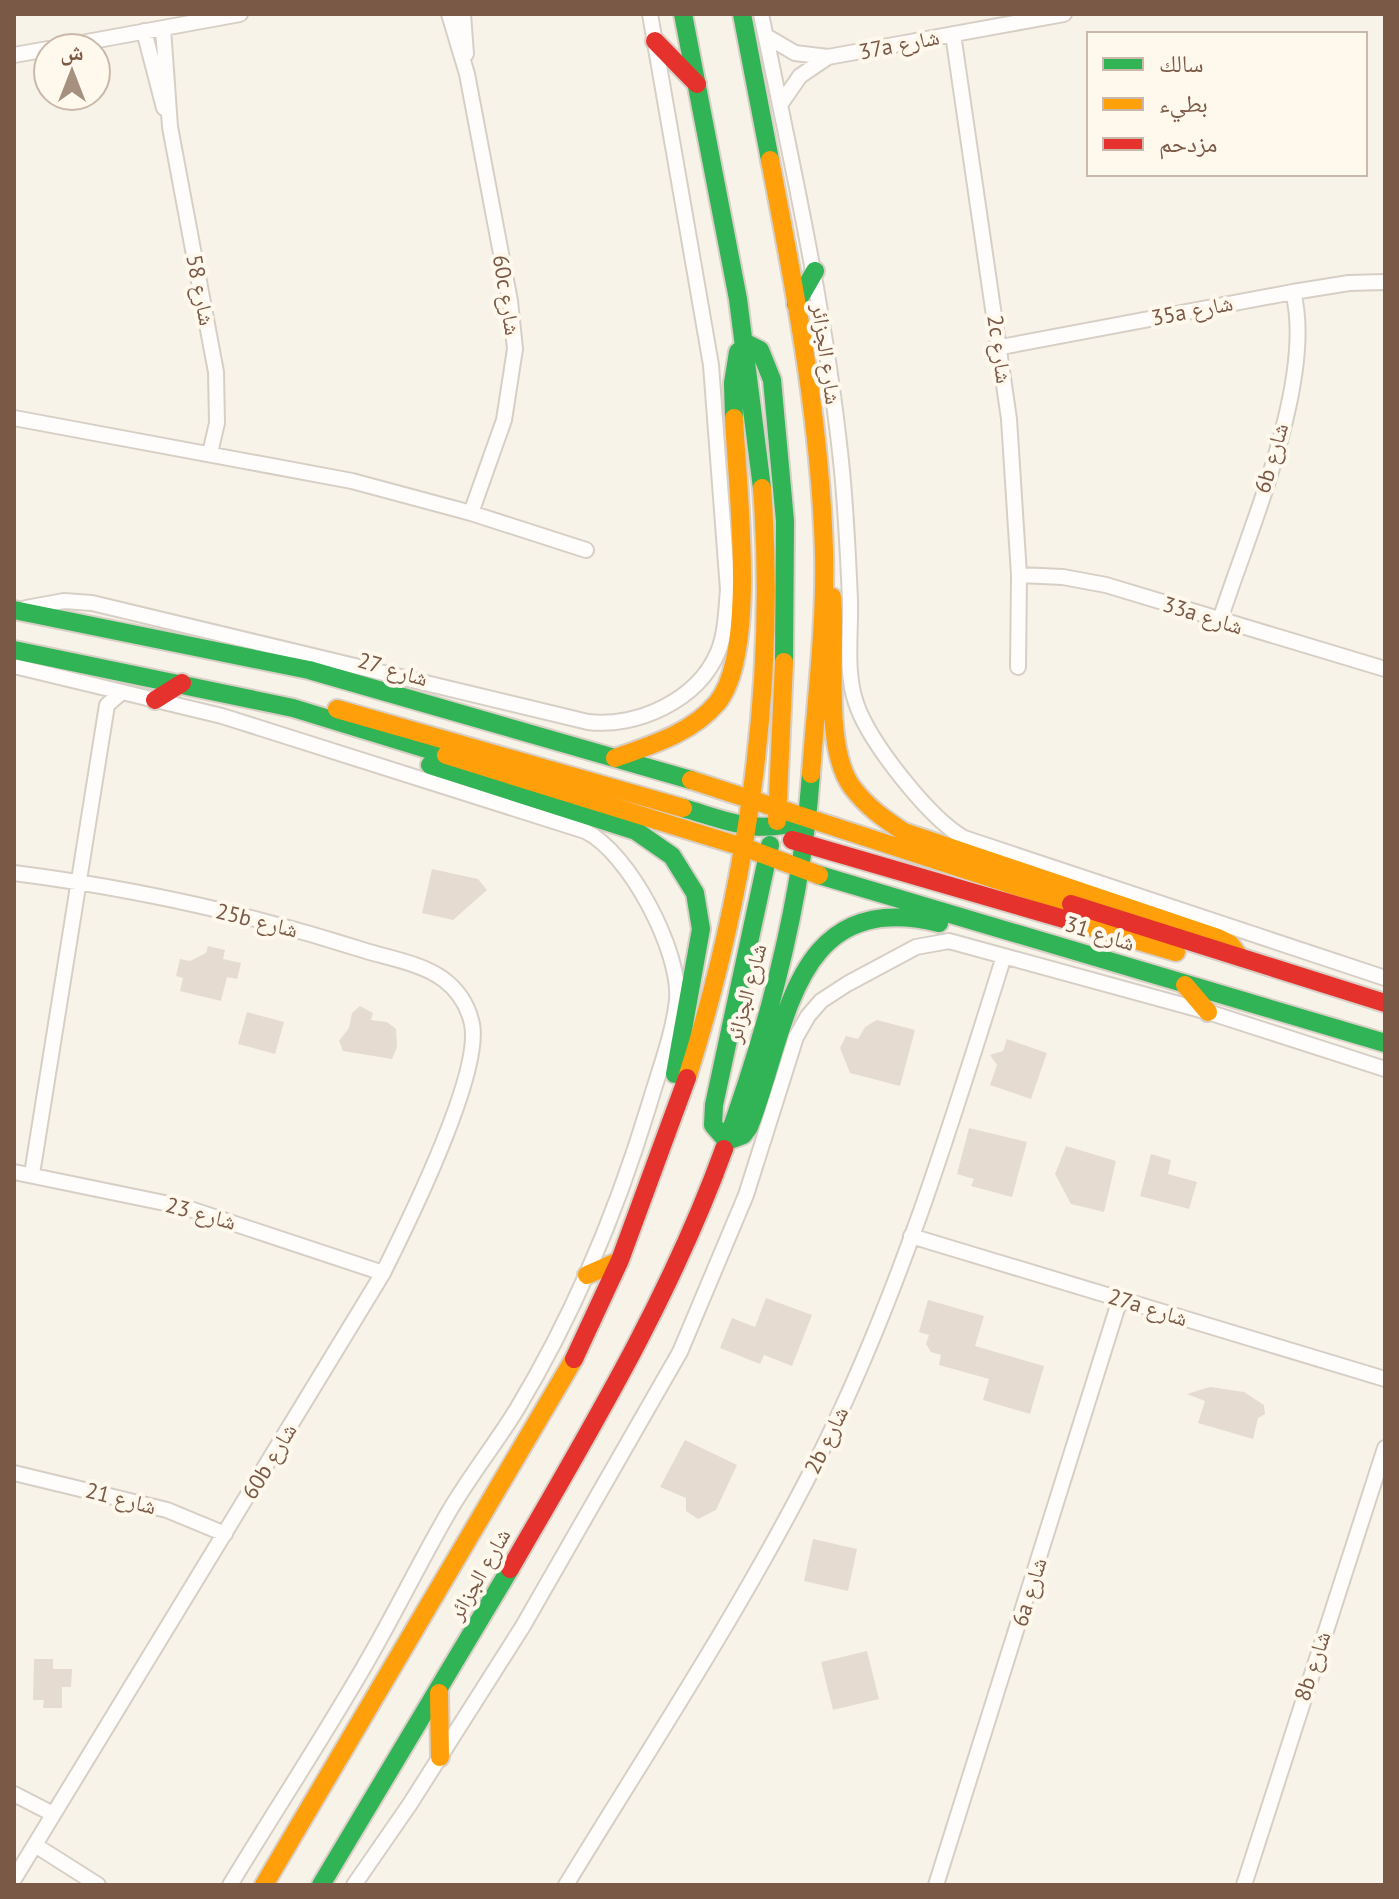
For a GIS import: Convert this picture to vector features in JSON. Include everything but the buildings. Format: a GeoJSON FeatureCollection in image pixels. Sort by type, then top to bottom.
{"type":"FeatureCollection","features":[{"type":"Feature","properties":{"kind":"main road","name":"شارع الجزائر"},"geometry":{"type":"LineString","coordinates":[[264,1885],[395,1670],[576,1355],[619,1261],[673,1119],[697,1040],[746,848],[763,692],[766,583],[748,344],[683,14]]}},
{"type":"Feature","properties":{"kind":"main road","name":"شارع الجزائر"},"geometry":{"type":"LineString","coordinates":[[321,1885],[439,1692],[622,1375],[695,1224],[727,1141],[759,1040],[800,869],[807,819],[824,572],[819,469],[796,304],[742,14]]}},
{"type":"Feature","properties":{"kind":"main road"},"geometry":{"type":"LineString","coordinates":[[655,41],[697,85]]}},
{"type":"Feature","properties":{"kind":"main road"},"geometry":{"type":"LineString","coordinates":[[796,304],[815,271]]}},
{"type":"Feature","properties":{"kind":"main road"},"geometry":{"type":"LineString","coordinates":[[615,758],[672,738],[692,727],[718,704],[732,683],[740,659],[742,631],[733,383],[738,352],[748,344],[760,350],[772,380],[785,521],[785,643],[773,839],[712,1114],[718,1134],[727,1141],[743,1135],[754,1117],[794,983],[805,962],[835,935],[857,923],[898,915],[1041,950],[1079,951]]}},
{"type":"Feature","properties":{"kind":"main road"},"geometry":{"type":"LineString","coordinates":[[293,708],[312,704],[383,720],[748,827],[773,839],[804,843],[1146,944],[1220,962],[1239,959],[1238,951],[1218,938],[930,842],[884,822],[868,808],[850,785],[835,750],[834,609],[824,572]]}},
{"type":"Feature","properties":{"kind":"main road","name":"شارع 27"},"geometry":{"type":"LineString","coordinates":[[14,610],[169,640],[357,683],[777,809]]}},
{"type":"Feature","properties":{"kind":"main road"},"geometry":{"type":"LineString","coordinates":[[14,650],[293,708],[746,848],[773,839],[807,819]]}},
{"type":"Feature","properties":{"kind":"main road"},"geometry":{"type":"LineString","coordinates":[[333,660],[357,683]]}},
{"type":"Feature","properties":{"kind":"main road"},"geometry":{"type":"LineString","coordinates":[[155,700],[182,683]]}},
{"type":"Feature","properties":{"kind":"main road"},"geometry":{"type":"LineString","coordinates":[[293,708],[303,719],[339,735],[636,831],[672,856],[695,893],[701,929],[675,1076],[673,1119]]}},
{"type":"Feature","properties":{"kind":"main road"},"geometry":{"type":"LineString","coordinates":[[752,801],[773,839],[800,869]]}},
{"type":"Feature","properties":{"kind":"main road","name":"شارع 31"},"geometry":{"type":"LineString","coordinates":[[777,809],[1239,959],[1385,1003]]}},
{"type":"Feature","properties":{"kind":"main road","name":"شارع 31"},"geometry":{"type":"LineString","coordinates":[[800,869],[1385,1043]]}},
{"type":"Feature","properties":{"kind":"main road"},"geometry":{"type":"LineString","coordinates":[[1185,985],[1208,1012]]}},
{"type":"Feature","properties":{"kind":"main road"},"geometry":{"type":"LineString","coordinates":[[587,1275],[619,1261]]}},
{"type":"Feature","properties":{"kind":"main road"},"geometry":{"type":"LineString","coordinates":[[439,1692],[440,1757]]}},
{"type":"Feature","properties":{"kind":"street"},"geometry":{"type":"LineString","coordinates":[[112,37],[240,14]]}},
{"type":"Feature","properties":{"kind":"street","name":"60c شارع"},"geometry":{"type":"LineString","coordinates":[[449,14],[467,74],[510,301],[515,349],[504,420],[471,513]]}},
{"type":"Feature","properties":{"kind":"street","name":"60c شارع"},"geometry":{"type":"LineString","coordinates":[[463,14],[467,74]]}},
{"type":"Feature","properties":{"kind":"street"},"geometry":{"type":"LineString","coordinates":[[14,610],[64,601],[92,603],[607,724],[626,721],[668,706],[708,669],[718,653],[726,627],[728,590],[711,365],[650,14]]}},
{"type":"Feature","properties":{"kind":"street"},"geometry":{"type":"LineString","coordinates":[[761,14],[815,271],[842,474],[852,691],[867,724],[924,805],[950,830],[986,848],[1385,978]]}},
{"type":"Feature","properties":{"kind":"street","name":"37a شارع"},"geometry":{"type":"LineString","coordinates":[[766,36],[795,53],[828,57],[1064,14]]}},
{"type":"Feature","properties":{"kind":"street","name":"شارع 58"},"geometry":{"type":"LineString","coordinates":[[163,28],[170,127]]}},
{"type":"Feature","properties":{"kind":"street","name":"شارع 58"},"geometry":{"type":"LineString","coordinates":[[144,31],[170,127],[216,372],[217,423],[210,453]]}},
{"type":"Feature","properties":{"kind":"street","name":"2c شارع"},"geometry":{"type":"LineString","coordinates":[[953,34],[1001,347],[1015,491],[1019,575],[1018,667]]}},
{"type":"Feature","properties":{"kind":"street","name":"37a شارع"},"geometry":{"type":"LineString","coordinates":[[780,105],[800,76],[828,57]]}},
{"type":"Feature","properties":{"kind":"street","name":"35a شارع"},"geometry":{"type":"LineString","coordinates":[[1001,347],[1293,292],[1349,283],[1385,282]]}},
{"type":"Feature","properties":{"kind":"street","name":"6b شارع"},"geometry":{"type":"LineString","coordinates":[[1220,620],[1275,453],[1294,374],[1300,335],[1293,292]]}},
{"type":"Feature","properties":{"kind":"street"},"geometry":{"type":"LineString","coordinates":[[14,418],[352,481],[471,513],[586,550]]}},
{"type":"Feature","properties":{"kind":"street","name":"33a شارع"},"geometry":{"type":"LineString","coordinates":[[1019,575],[1085,581],[1385,669]]}},
{"type":"Feature","properties":{"kind":"street"},"geometry":{"type":"LineString","coordinates":[[14,666],[222,716],[597,837],[617,856],[670,949],[676,969],[677,1001],[631,1166],[587,1275],[515,1412],[447,1515],[368,1660],[230,1885]]}},
{"type":"Feature","properties":{"kind":"street"},"geometry":{"type":"LineString","coordinates":[[32,1174],[107,705],[122,692]]}},
{"type":"Feature","properties":{"kind":"street","name":"25b شارع"},"geometry":{"type":"LineString","coordinates":[[14,873],[77,881],[301,930],[428,971],[456,990],[471,1021]]}},
{"type":"Feature","properties":{"kind":"street"},"geometry":{"type":"LineString","coordinates":[[354,1885],[523,1626],[680,1352],[746,1195],[796,1037],[821,1001],[924,944],[949,941],[1208,1012],[1385,1069]]}},
{"type":"Feature","properties":{"kind":"street","name":"2b شارع"},"geometry":{"type":"LineString","coordinates":[[566,1885],[749,1586],[807,1480],[854,1379],[911,1236],[1004,956]]}},
{"type":"Feature","properties":{"kind":"street","name":"60b شارع"},"geometry":{"type":"LineString","coordinates":[[14,1879],[383,1273],[428,1178],[467,1071],[474,1038],[471,1021]]}},
{"type":"Feature","properties":{"kind":"street","name":"شارع 23"},"geometry":{"type":"LineString","coordinates":[[14,1172],[184,1207],[383,1273]]}},
{"type":"Feature","properties":{"kind":"street","name":"27a شارع"},"geometry":{"type":"LineString","coordinates":[[911,1236],[1385,1379]]}},
{"type":"Feature","properties":{"kind":"street","name":"6a شارع"},"geometry":{"type":"LineString","coordinates":[[936,1885],[1120,1299]]}},
{"type":"Feature","properties":{"kind":"street","name":"8b شارع"},"geometry":{"type":"LineString","coordinates":[[1244,1885],[1284,1750],[1385,1448]]}},
{"type":"Feature","properties":{"kind":"street","name":"شارع 21"},"geometry":{"type":"LineString","coordinates":[[14,1473],[167,1510],[225,1534]]}},
{"type":"Feature","properties":{"kind":"street"},"geometry":{"type":"LineString","coordinates":[[14,1794],[53,1814]]}},
{"type":"Feature","properties":{"kind":"street"},"geometry":{"type":"LineString","coordinates":[[35,1845],[98,1885]]}},
{"type":"Feature","properties":{"kind":"traffic: fast"},"geometry":{"type":"LineString","coordinates":[[683,14],[738,299],[762,488]]}},
{"type":"Feature","properties":{"kind":"traffic: fast"},"geometry":{"type":"LineString","coordinates":[[742,14],[770,160]]}},
{"type":"Feature","properties":{"kind":"traffic: fast"},"geometry":{"type":"LineString","coordinates":[[796,304],[815,271]]}},
{"type":"Feature","properties":{"kind":"traffic: fast"},"geometry":{"type":"LineString","coordinates":[[734,418],[733,383],[738,352],[748,344],[760,350],[772,380],[785,521],[784,662]]}},
{"type":"Feature","properties":{"kind":"traffic: fast"},"geometry":{"type":"LineString","coordinates":[[14,610],[309,670],[691,780]]}},
{"type":"Feature","properties":{"kind":"traffic: fast"},"geometry":{"type":"LineString","coordinates":[[14,650],[293,708],[446,755]]}},
{"type":"Feature","properties":{"kind":"traffic: fast"},"geometry":{"type":"LineString","coordinates":[[430,765],[636,831],[672,856],[695,893],[701,929],[675,1074]]}},
{"type":"Feature","properties":{"kind":"traffic: fast"},"geometry":{"type":"LineString","coordinates":[[724,1149],[755,1058],[781,964],[800,870],[811,774]]}},
{"type":"Feature","properties":{"kind":"traffic: fast"},"geometry":{"type":"LineString","coordinates":[[683,808],[758,827],[807,819]]}},
{"type":"Feature","properties":{"kind":"traffic: fast"},"geometry":{"type":"LineString","coordinates":[[770,845],[714,1105],[713,1125],[727,1141],[743,1135],[749,1127],[787,1010],[803,975],[824,946],[852,926],[890,917],[939,923]]}},
{"type":"Feature","properties":{"kind":"traffic: fast"},"geometry":{"type":"LineString","coordinates":[[819,875],[1385,1043]]}},
{"type":"Feature","properties":{"kind":"traffic: fast"},"geometry":{"type":"LineString","coordinates":[[321,1885],[510,1569]]}},
{"type":"Feature","properties":{"kind":"traffic: slow"},"geometry":{"type":"LineString","coordinates":[[770,160],[805,354],[822,502],[824,607],[811,774]]}},
{"type":"Feature","properties":{"kind":"traffic: slow"},"geometry":{"type":"LineString","coordinates":[[615,758],[670,737],[696,722],[717,703],[730,679],[737,647],[742,567],[734,418]]}},
{"type":"Feature","properties":{"kind":"traffic: slow"},"geometry":{"type":"LineString","coordinates":[[687,1078],[726,934],[753,786],[765,637],[766,562],[762,488]]}},
{"type":"Feature","properties":{"kind":"traffic: slow"},"geometry":{"type":"LineString","coordinates":[[832,597],[837,747],[852,787],[870,807],[904,832],[1218,938],[1230,944],[1238,955]]}},
{"type":"Feature","properties":{"kind":"traffic: slow"},"geometry":{"type":"LineString","coordinates":[[777,821],[784,662]]}},
{"type":"Feature","properties":{"kind":"traffic: slow"},"geometry":{"type":"LineString","coordinates":[[337,709],[683,808]]}},
{"type":"Feature","properties":{"kind":"traffic: slow"},"geometry":{"type":"LineString","coordinates":[[446,755],[746,848],[819,875]]}},
{"type":"Feature","properties":{"kind":"traffic: slow"},"geometry":{"type":"LineString","coordinates":[[691,780],[1071,904]]}},
{"type":"Feature","properties":{"kind":"traffic: slow"},"geometry":{"type":"LineString","coordinates":[[1078,923],[1176,952]]}},
{"type":"Feature","properties":{"kind":"traffic: slow"},"geometry":{"type":"LineString","coordinates":[[1185,985],[1208,1012]]}},
{"type":"Feature","properties":{"kind":"traffic: slow"},"geometry":{"type":"LineString","coordinates":[[587,1275],[619,1261]]}},
{"type":"Feature","properties":{"kind":"traffic: slow"},"geometry":{"type":"LineString","coordinates":[[264,1885],[574,1359]]}},
{"type":"Feature","properties":{"kind":"traffic: slow"},"geometry":{"type":"LineString","coordinates":[[439,1693],[440,1757]]}},
{"type":"Feature","properties":{"kind":"traffic: jam"},"geometry":{"type":"LineString","coordinates":[[655,41],[697,84]]}},
{"type":"Feature","properties":{"kind":"traffic: jam"},"geometry":{"type":"LineString","coordinates":[[155,700],[182,683]]}},
{"type":"Feature","properties":{"kind":"traffic: jam"},"geometry":{"type":"LineString","coordinates":[[792,840],[1078,923]]}},
{"type":"Feature","properties":{"kind":"traffic: jam"},"geometry":{"type":"LineString","coordinates":[[1071,904],[1385,1003]]}},
{"type":"Feature","properties":{"kind":"traffic: jam"},"geometry":{"type":"LineString","coordinates":[[574,1359],[620,1260],[687,1078]]}},
{"type":"Feature","properties":{"kind":"traffic: jam"},"geometry":{"type":"LineString","coordinates":[[510,1569],[626,1364],[679,1258],[724,1149]]}}]}
